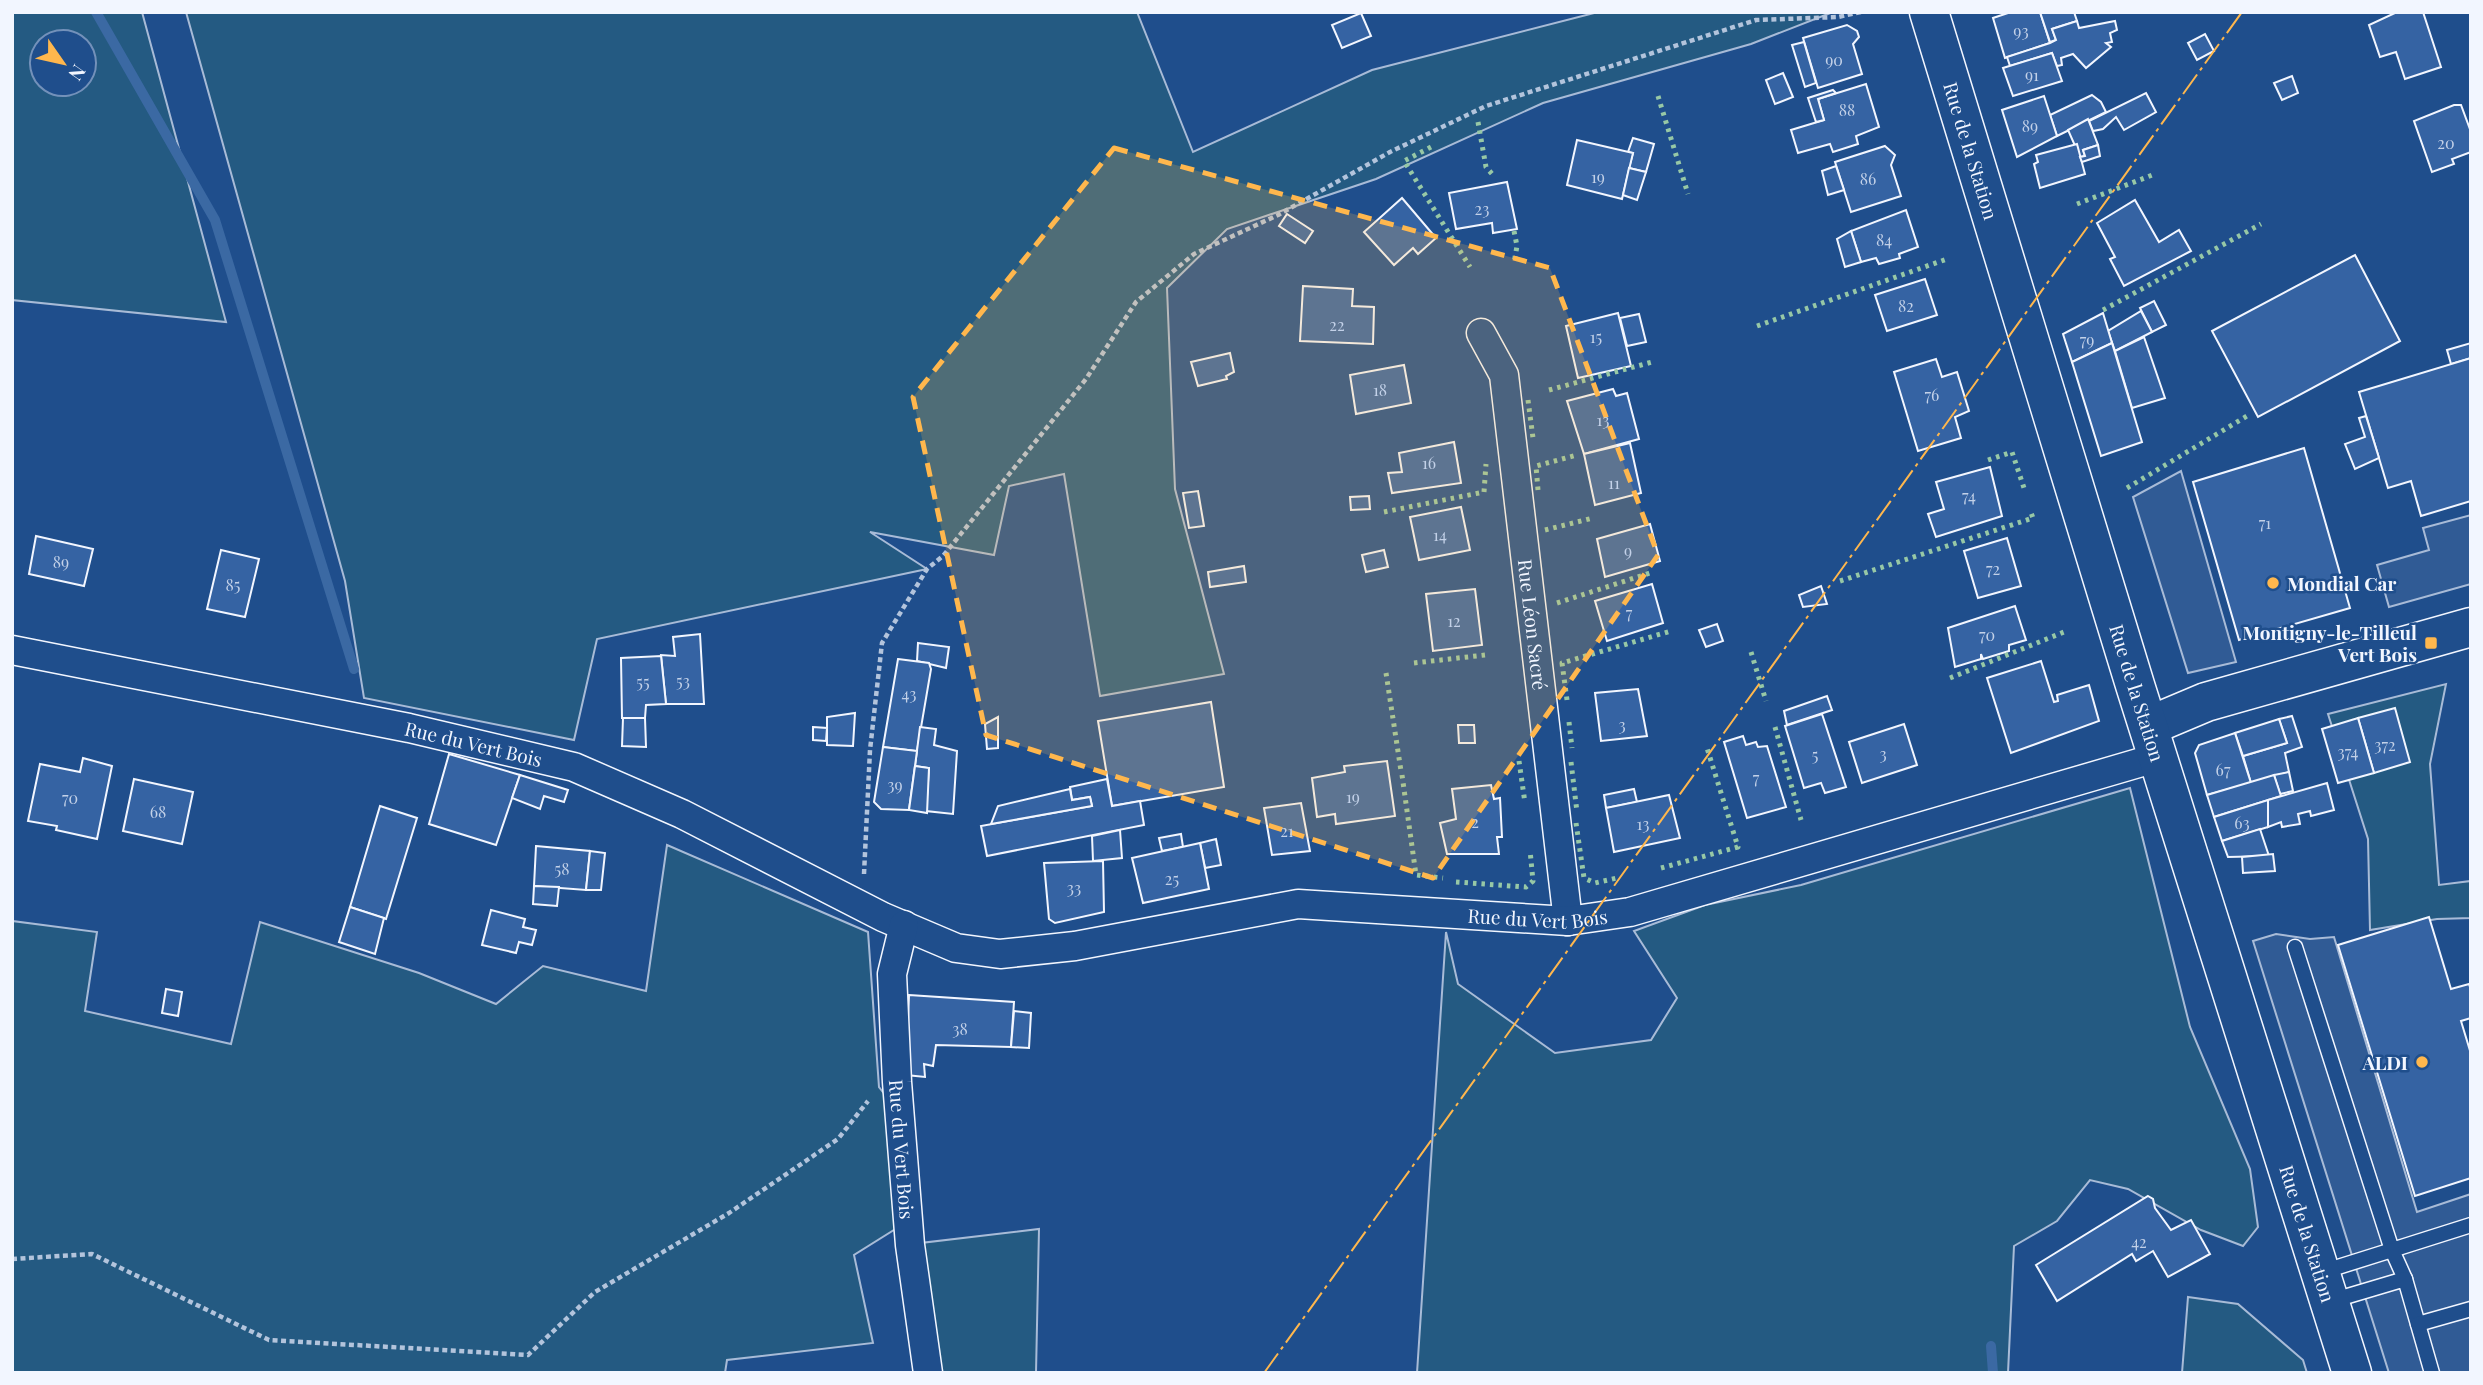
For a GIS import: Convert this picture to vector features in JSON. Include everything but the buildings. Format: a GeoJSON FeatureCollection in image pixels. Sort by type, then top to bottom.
{"type":"FeatureCollection","features":[{"type":"Feature","properties":{"kind":"main road","name":"Rue de la Station"},"geometry":{"type":"LineString","coordinates":[[1929,12],[2352,1373]]}},
{"type":"Feature","properties":{"kind":"main road"},"geometry":{"type":"LineString","coordinates":[[2154,742],[2206,702],[2471,627]]}},
{"type":"Feature","properties":{"kind":"street","name":"Rue Léon Sacré"},"geometry":{"type":"LineString","coordinates":[[1481,333],[1504,375],[1568,920]]}},
{"type":"Feature","properties":{"kind":"street","name":"Rue du Vert Bois"},"geometry":{"type":"LineString","coordinates":[[12,650],[409,728],[574,767],[682,814],[864,907],[956,948],[1000,954],[1075,946],[1298,904],[1568,920],[1630,912],[2154,742]]}},
{"type":"Feature","properties":{"kind":"street","name":"Rue du Vert Bois"},"geometry":{"type":"LineString","coordinates":[[904,925],[892,974],[897,1082],[910,1245],[928,1373]]}},
{"type":"Feature","properties":{"kind":"lane"},"geometry":{"type":"LineString","coordinates":[[2295,947],[2392,1250],[2405,1279],[2432,1373]]}},
{"type":"Feature","properties":{"kind":"lane"},"geometry":{"type":"LineString","coordinates":[[2325,1287],[2392,1250],[2471,1225]]}},
{"type":"Feature","properties":{"kind":"lane"},"geometry":{"type":"LineString","coordinates":[[2325,1287],[2405,1279]]}},
{"type":"Feature","properties":{"kind":"lane"},"geometry":{"type":"LineString","coordinates":[[2418,1324],[2471,1308]]}},
{"type":"Feature","properties":{"kind":"path"},"geometry":{"type":"LineString","coordinates":[[864,907],[864,830],[882,643],[927,569],[943,556],[1086,379],[1136,302],[1194,254],[1278,215],[1390,152],[1486,106],[1756,19],[1838,17],[1861,12]]}},
{"type":"Feature","properties":{"kind":"path"},"geometry":{"type":"LineString","coordinates":[[12,1259],[92,1254],[268,1340],[528,1355],[595,1292],[729,1213],[838,1139],[879,1087],[897,1082]]}},
{"type":"Feature","properties":{"kind":"highlighted area"},"geometry":{"type":"Polygon","coordinates":[[[1114,148],[1550,268],[1658,555],[1433,878],[986,735],[913,397],[1114,148]]]}},
{"type":"Feature","properties":{"kind":"shaded area"},"geometry":{"type":"Polygon","coordinates":[[[12,12],[142,12],[226,322],[12,300],[12,12]]]}},
{"type":"Feature","properties":{"kind":"shaded area"},"geometry":{"type":"Polygon","coordinates":[[[186,12],[1137,12],[1193,152],[1372,70],[1598,12],[1833,12],[1751,44],[1543,103],[1376,179],[1227,229],[1167,288],[1175,489],[1224,674],[1100,696],[1064,474],[1009,486],[994,555],[870,532],[927,569],[597,639],[574,740],[364,698],[345,581],[186,12]]]}},
{"type":"Feature","properties":{"kind":"shaded area"},"geometry":{"type":"Polygon","coordinates":[[[2181,471],[2236,662],[2188,673],[2133,497],[2181,471]]]}},
{"type":"Feature","properties":{"kind":"shaded area"},"geometry":{"type":"Polygon","coordinates":[[[2471,515],[2471,584],[2389,607],[2377,565],[2429,550],[2423,528],[2471,515]]]}},
{"type":"Feature","properties":{"kind":"shaded area"},"geometry":{"type":"Polygon","coordinates":[[[2446,684],[2430,764],[2439,885],[2471,881],[2471,918],[2437,919],[2370,930],[2368,839],[2328,714],[2446,684]]]}},
{"type":"Feature","properties":{"kind":"shaded area"},"geometry":{"type":"Polygon","coordinates":[[[2130,788],[2190,1027],[2250,1169],[2258,1227],[2243,1246],[2201,1230],[2128,1189],[2090,1180],[2057,1221],[2014,1246],[2008,1373],[1417,1373],[1446,932],[1458,984],[1555,1053],[1651,1040],[1677,998],[1634,931],[1705,905],[1801,885],[2130,788]]]}},
{"type":"Feature","properties":{"kind":"shaded area"},"geometry":{"type":"Polygon","coordinates":[[[667,845],[868,932],[879,1087],[890,1101],[905,1223],[854,1255],[873,1343],[727,1360],[725,1373],[12,1373],[12,921],[97,932],[85,1011],[231,1044],[260,922],[419,973],[496,1004],[543,966],[646,991],[667,845]]]}},
{"type":"Feature","properties":{"kind":"shaded area"},"geometry":{"type":"Polygon","coordinates":[[[2276,934],[2310,939],[2334,937],[2417,1212],[2471,1194],[2471,1373],[2389,1373],[2253,941],[2276,934]]]}},
{"type":"Feature","properties":{"kind":"shaded area"},"geometry":{"type":"Polygon","coordinates":[[[1039,1229],[1036,1373],[935,1373],[921,1243],[1039,1229]]]}},
{"type":"Feature","properties":{"kind":"shaded area"},"geometry":{"type":"Polygon","coordinates":[[[2188,1297],[2238,1304],[2303,1360],[2307,1373],[2182,1373],[2188,1297]]]}},
{"type":"Feature","properties":{"kind":"waterway"},"geometry":{"type":"LineString","coordinates":[[96,12],[215,220],[354,669]]}},
{"type":"Feature","properties":{"kind":"waterway"},"geometry":{"type":"LineString","coordinates":[[1991,1346],[1993,1373]]}},
{"type":"Feature","properties":{"kind":"hedge"},"geometry":{"type":"LineString","coordinates":[[1658,96],[1688,194]]}},
{"type":"Feature","properties":{"kind":"hedge"},"geometry":{"type":"LineString","coordinates":[[1478,122],[1486,167],[1493,175]]}},
{"type":"Feature","properties":{"kind":"hedge"},"geometry":{"type":"LineString","coordinates":[[1431,147],[1404,161],[1470,267]]}},
{"type":"Feature","properties":{"kind":"hedge"},"geometry":{"type":"LineString","coordinates":[[2077,204],[2155,174]]}},
{"type":"Feature","properties":{"kind":"hedge"},"geometry":{"type":"LineString","coordinates":[[2103,310],[2261,224]]}},
{"type":"Feature","properties":{"kind":"hedge"},"geometry":{"type":"LineString","coordinates":[[1514,231],[1517,246],[1514,263]]}},
{"type":"Feature","properties":{"kind":"hedge"},"geometry":{"type":"LineString","coordinates":[[1757,326],[1947,259]]}},
{"type":"Feature","properties":{"kind":"hedge"},"geometry":{"type":"LineString","coordinates":[[1549,390],[1652,362]]}},
{"type":"Feature","properties":{"kind":"hedge"},"geometry":{"type":"LineString","coordinates":[[1528,400],[1533,438]]}},
{"type":"Feature","properties":{"kind":"hedge"},"geometry":{"type":"LineString","coordinates":[[2127,488],[2247,416]]}},
{"type":"Feature","properties":{"kind":"hedge"},"geometry":{"type":"LineString","coordinates":[[1988,460],[2012,452],[2024,488]]}},
{"type":"Feature","properties":{"kind":"hedge"},"geometry":{"type":"LineString","coordinates":[[1538,490],[1536,466],[1577,455]]}},
{"type":"Feature","properties":{"kind":"hedge"},"geometry":{"type":"LineString","coordinates":[[1384,512],[1484,492],[1486,464]]}},
{"type":"Feature","properties":{"kind":"hedge"},"geometry":{"type":"LineString","coordinates":[[1840,581],[2033,518],[2030,510]]}},
{"type":"Feature","properties":{"kind":"hedge"},"geometry":{"type":"LineString","coordinates":[[1545,530],[1593,518]]}},
{"type":"Feature","properties":{"kind":"hedge"},"geometry":{"type":"LineString","coordinates":[[1557,603],[1653,572]]}},
{"type":"Feature","properties":{"kind":"hedge"},"geometry":{"type":"LineString","coordinates":[[1567,700],[1562,663],[1671,631]]}},
{"type":"Feature","properties":{"kind":"hedge"},"geometry":{"type":"LineString","coordinates":[[1950,678],[2064,632]]}},
{"type":"Feature","properties":{"kind":"hedge"},"geometry":{"type":"LineString","coordinates":[[1751,652],[1766,701]]}},
{"type":"Feature","properties":{"kind":"hedge"},"geometry":{"type":"LineString","coordinates":[[1414,663],[1485,655]]}},
{"type":"Feature","properties":{"kind":"hedge"},"geometry":{"type":"LineString","coordinates":[[1386,673],[1401,771]]}},
{"type":"Feature","properties":{"kind":"hedge"},"geometry":{"type":"LineString","coordinates":[[1569,722],[1572,748]]}},
{"type":"Feature","properties":{"kind":"hedge"},"geometry":{"type":"LineString","coordinates":[[1775,727],[1801,820]]}},
{"type":"Feature","properties":{"kind":"hedge"},"geometry":{"type":"LineString","coordinates":[[1661,868],[1738,847],[1707,748]]}},
{"type":"Feature","properties":{"kind":"hedge"},"geometry":{"type":"LineString","coordinates":[[1519,761],[1525,803]]}},
{"type":"Feature","properties":{"kind":"hedge"},"geometry":{"type":"LineString","coordinates":[[1571,762],[1577,812]]}},
{"type":"Feature","properties":{"kind":"hedge"},"geometry":{"type":"LineString","coordinates":[[1402,775],[1416,875],[1443,878]]}},
{"type":"Feature","properties":{"kind":"hedge"},"geometry":{"type":"LineString","coordinates":[[1576,823],[1584,878],[1595,883],[1617,878]]}},
{"type":"Feature","properties":{"kind":"hedge"},"geometry":{"type":"LineString","coordinates":[[1456,882],[1526,887],[1533,881],[1530,850]]}},
{"type":"Feature","properties":{"kind":"power"},"geometry":{"type":"LineString","coordinates":[[1264,1373],[2242,12]]}},
{"type":"Feature","properties":{"kind":"place","name":"Mondial Car"},"geometry":{"type":"Point","coordinates":[2273,583]}},
{"type":"Feature","properties":{"kind":"place","name":"Montigny-le-Tilleul Vert Bois"},"geometry":{"type":"Point","coordinates":[2431,643]}},
{"type":"Feature","properties":{"kind":"place","name":"ALDI"},"geometry":{"type":"Point","coordinates":[2422,1062]}}]}
